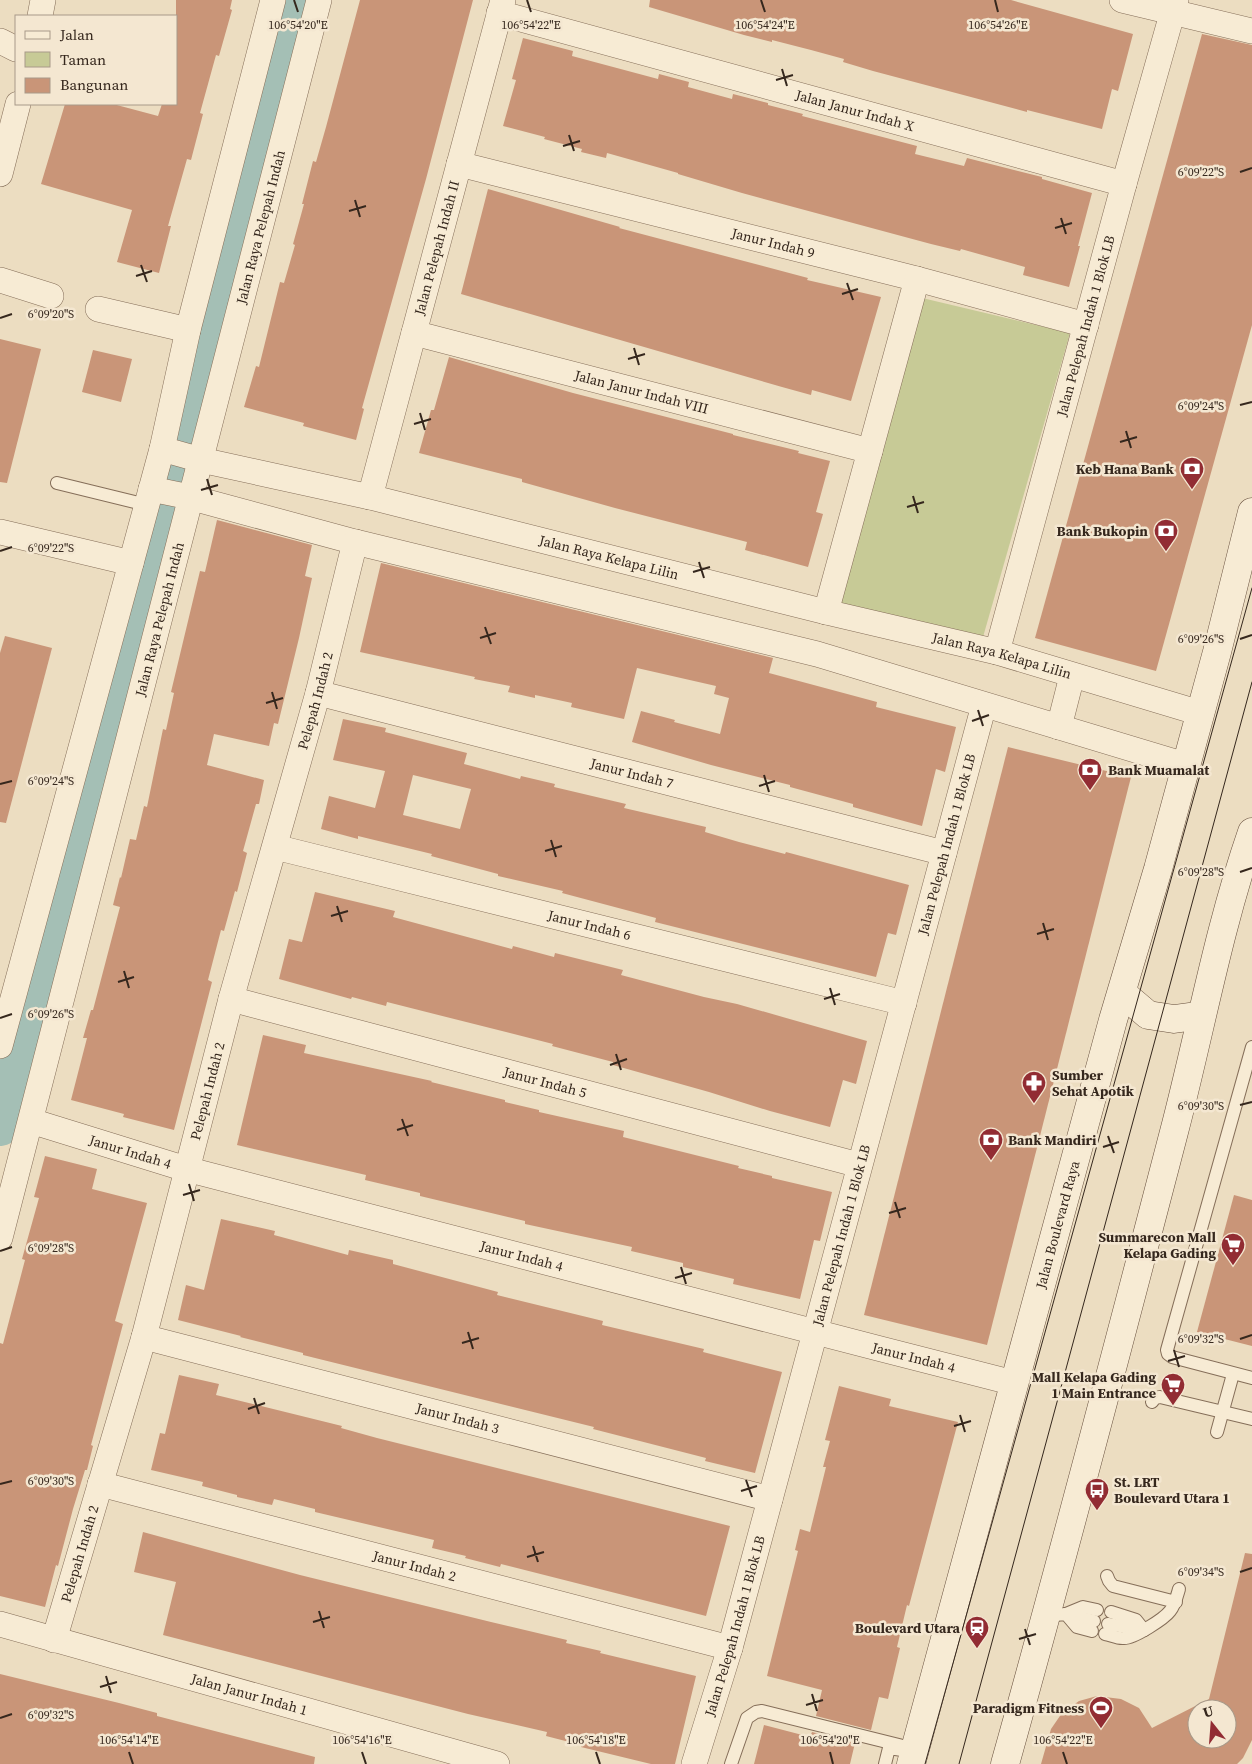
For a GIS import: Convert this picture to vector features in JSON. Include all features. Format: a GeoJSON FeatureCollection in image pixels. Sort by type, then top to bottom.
{"type":"FeatureCollection","features":[{"type":"Feature","properties":{"kind":"main road","name":"Jalan Boulevard Raya"},"geometry":{"type":"LineString","coordinates":[[913,1756],[1112,1020],[1158,869],[1252,512]]}},
{"type":"Feature","properties":{"kind":"main road"},"geometry":{"type":"LineString","coordinates":[[1004,1764],[1055,1620],[1130,1301],[1237,876],[1252,832]]}},
{"type":"Feature","properties":{"kind":"main road"},"geometry":{"type":"LineString","coordinates":[[1112,1020],[1128,998],[1146,955],[1165,890],[1164,881],[1158,869]]}},
{"type":"Feature","properties":{"kind":"main road"},"geometry":{"type":"LineString","coordinates":[[1194,1048],[1196,1016],[1222,898],[1226,886],[1237,876]]}},
{"type":"Feature","properties":{"kind":"main road"},"geometry":{"type":"LineString","coordinates":[[1128,998],[1148,1015],[1174,1019],[1196,1016]]}},
{"type":"Feature","properties":{"kind":"street"},"geometry":{"type":"LineString","coordinates":[[40,15],[43,0]]}},
{"type":"Feature","properties":{"kind":"street"},"geometry":{"type":"LineString","coordinates":[[0,1046],[133,556],[165,450],[188,330],[273,0]]}},
{"type":"Feature","properties":{"kind":"street","name":"Jalan Raya Pelepah Indah"},"geometry":{"type":"LineString","coordinates":[[0,1238],[197,459],[319,0]]}},
{"type":"Feature","properties":{"kind":"street"},"geometry":{"type":"LineString","coordinates":[[1122,0],[1175,7],[1252,31]]}},
{"type":"Feature","properties":{"kind":"street","name":"Jalan Pelepah Indah II"},"geometry":{"type":"LineString","coordinates":[[370,497],[501,6]]}},
{"type":"Feature","properties":{"kind":"street","name":"Jalan Janur Indah X"},"geometry":{"type":"LineString","coordinates":[[501,6],[1124,184]]}},
{"type":"Feature","properties":{"kind":"street","name":"Jalan Pelepah Indah 1 Blok LB"},"geometry":{"type":"LineString","coordinates":[[997,652],[1124,184],[1175,7]]}},
{"type":"Feature","properties":{"kind":"street"},"geometry":{"type":"LineString","coordinates":[[0,41],[15,48]]}},
{"type":"Feature","properties":{"kind":"street"},"geometry":{"type":"LineString","coordinates":[[0,174],[18,105]]}},
{"type":"Feature","properties":{"kind":"street","name":"Janur Indah 9"},"geometry":{"type":"LineString","coordinates":[[459,164],[917,279],[1086,325]]}},
{"type":"Feature","properties":{"kind":"street"},"geometry":{"type":"LineString","coordinates":[[826,612],[917,279]]}},
{"type":"Feature","properties":{"kind":"street"},"geometry":{"type":"LineString","coordinates":[[0,280],[51,296]]}},
{"type":"Feature","properties":{"kind":"street"},"geometry":{"type":"LineString","coordinates":[[98,309],[188,330]]}},
{"type":"Feature","properties":{"kind":"street","name":"Jalan Janur Indah VIII"},"geometry":{"type":"LineString","coordinates":[[414,333],[870,452]]}},
{"type":"Feature","properties":{"kind":"street","name":"Jalan Raya Kelapa Lilin"},"geometry":{"type":"LineString","coordinates":[[165,450],[197,459],[370,497],[826,612],[997,652],[1200,713]]}},
{"type":"Feature","properties":{"kind":"street"},"geometry":{"type":"LineString","coordinates":[[152,495],[188,497],[355,542],[817,654],[1185,765]]}},
{"type":"Feature","properties":{"kind":"street"},"geometry":{"type":"LineString","coordinates":[[0,532],[133,556]]}},
{"type":"Feature","properties":{"kind":"street","name":"Pelepah Indah 2"},"geometry":{"type":"LineString","coordinates":[[54,1640],[144,1337],[186,1169],[318,693],[355,542]]}},
{"type":"Feature","properties":{"kind":"street"},"geometry":{"type":"LineString","coordinates":[[1059,727],[1072,676]]}},
{"type":"Feature","properties":{"kind":"street","name":"Janur Indah 7"},"geometry":{"type":"LineString","coordinates":[[318,693],[944,854]]}},
{"type":"Feature","properties":{"kind":"street","name":"Jalan Pelepah Indah 1 Blok LB"},"geometry":{"type":"LineString","coordinates":[[694,1764],[730,1648],[984,705]]}},
{"type":"Feature","properties":{"kind":"street","name":"Janur Indah 6"},"geometry":{"type":"LineString","coordinates":[[275,846],[904,1003]]}},
{"type":"Feature","properties":{"kind":"street","name":"Janur Indah 5"},"geometry":{"type":"LineString","coordinates":[[232,999],[859,1166]]}},
{"type":"Feature","properties":{"kind":"street","name":"Janur Indah 4"},"geometry":{"type":"LineString","coordinates":[[30,1121],[186,1169],[1014,1382]]}},
{"type":"Feature","properties":{"kind":"street","name":"Janur Indah 3"},"geometry":{"type":"LineString","coordinates":[[144,1337],[770,1499]]}},
{"type":"Feature","properties":{"kind":"street","name":"Janur Indah 2"},"geometry":{"type":"LineString","coordinates":[[100,1484],[730,1648]]}},
{"type":"Feature","properties":{"kind":"street","name":"Jalan Janur Indah 1"},"geometry":{"type":"LineString","coordinates":[[0,1624],[497,1764]]}},
{"type":"Feature","properties":{"kind":"lane"},"geometry":{"type":"LineString","coordinates":[[57,483],[152,495]]}},
{"type":"Feature","properties":{"kind":"lane"},"geometry":{"type":"LineString","coordinates":[[1252,1047],[1167,1350],[1168,1354],[1172,1357],[1252,1378]]}},
{"type":"Feature","properties":{"kind":"lane"},"geometry":{"type":"LineString","coordinates":[[1217,1432],[1233,1374]]}},
{"type":"Feature","properties":{"kind":"lane"},"geometry":{"type":"LineString","coordinates":[[1152,1402],[1155,1398],[1160,1397],[1252,1419]]}},
{"type":"Feature","properties":{"kind":"lane"},"geometry":{"type":"LineString","coordinates":[[1107,1576],[1113,1586],[1177,1595],[1170,1611],[1144,1630],[1134,1636],[1124,1638],[1108,1623],[1136,1620],[1144,1630]]}},
{"type":"Feature","properties":{"kind":"lane"},"geometry":{"type":"LineString","coordinates":[[1055,1620],[1094,1621]]}},
{"type":"Feature","properties":{"kind":"lane"},"geometry":{"type":"LineString","coordinates":[[731,1764],[748,1718],[756,1712],[762,1711],[913,1756]]}},
{"type":"Feature","properties":{"kind":"lane"},"geometry":{"type":"LineString","coordinates":[[885,1764],[889,1748],[913,1756]]}},
{"type":"Feature","properties":{"kind":"green space"},"geometry":{"type":"Polygon","coordinates":[[[918,297],[1070,333],[981,644],[829,608],[918,297]]]}},
{"type":"Feature","properties":{"kind":"building"},"geometry":{"type":"Polygon","coordinates":[[[176,0],[232,0],[230,9],[232,10],[219,56],[216,55],[200,113],[203,114],[191,160],[187,159],[168,226],[171,226],[159,273],[117,262],[132,210],[41,184],[65,105],[117,105],[158,116],[162,105],[178,105],[178,15],[176,15],[176,0]]]}},
{"type":"Feature","properties":{"kind":"building"},"geometry":{"type":"Polygon","coordinates":[[[360,0],[473,0],[426,179],[362,408],[364,409],[356,440],[303,426],[304,423],[244,407],[256,366],[259,367],[280,282],[284,283],[295,245],[293,244],[313,161],[316,162],[360,0]]]}},
{"type":"Feature","properties":{"kind":"building"},"geometry":{"type":"Polygon","coordinates":[[[650,0],[1011,0],[1133,34],[1118,91],[1112,89],[1102,129],[1027,110],[1027,112],[873,71],[843,62],[844,59],[811,50],[744,35],[649,7],[650,0]]]}},
{"type":"Feature","properties":{"kind":"building"},"geometry":{"type":"Polygon","coordinates":[[[1202,34],[1252,45],[1252,325],[1156,671],[1035,638],[1202,34]]]}},
{"type":"Feature","properties":{"kind":"building"},"geometry":{"type":"Polygon","coordinates":[[[523,38],[573,51],[572,56],[658,79],[659,74],[689,82],[688,87],[732,99],[733,94],[768,103],[768,105],[803,114],[802,116],[917,146],[915,154],[964,166],[967,158],[1042,177],[1042,179],[1092,193],[1069,287],[1023,275],[1025,267],[961,249],[960,251],[931,244],[742,193],[607,153],[606,158],[581,152],[582,149],[503,126],[516,80],[512,79],[523,38]]]}},
{"type":"Feature","properties":{"kind":"building"},"geometry":{"type":"Polygon","coordinates":[[[488,189],[619,228],[808,278],[807,280],[881,297],[851,401],[812,390],[811,395],[461,294],[488,189]]]}},
{"type":"Feature","properties":{"kind":"building"},"geometry":{"type":"Polygon","coordinates":[[[0,339],[41,349],[7,483],[0,482],[0,339]]]}},
{"type":"Feature","properties":{"kind":"building"},"geometry":{"type":"Polygon","coordinates":[[[93,350],[132,359],[121,402],[82,392],[93,350]]]}},
{"type":"Feature","properties":{"kind":"building"},"geometry":{"type":"Polygon","coordinates":[[[449,357],[573,393],[799,451],[798,453],[830,461],[816,512],[823,514],[808,567],[745,550],[747,542],[522,482],[522,479],[419,453],[449,357]]]}},
{"type":"Feature","properties":{"kind":"building"},"geometry":{"type":"Polygon","coordinates":[[[217,520],[312,545],[305,576],[312,578],[278,724],[274,723],[269,746],[214,734],[207,765],[264,780],[259,804],[256,804],[243,851],[247,853],[237,892],[235,891],[224,931],[221,930],[208,980],[212,982],[174,1130],[123,1117],[124,1114],[71,1100],[87,1038],[83,1038],[91,1010],[93,1010],[120,907],[113,905],[120,877],[130,839],[136,840],[144,806],[147,807],[163,729],[166,730],[174,693],[171,692],[200,571],[205,572],[217,520]]]}},
{"type":"Feature","properties":{"kind":"building"},"geometry":{"type":"Polygon","coordinates":[[[381,563],[773,658],[769,673],[877,702],[876,707],[956,727],[945,772],[936,769],[922,826],[853,807],[853,804],[790,787],[790,785],[632,742],[641,711],[720,734],[729,698],[714,694],[716,686],[637,668],[624,719],[571,707],[572,703],[535,695],[535,698],[508,692],[510,686],[474,679],[475,677],[360,652],[381,563]]]}},
{"type":"Feature","properties":{"kind":"building"},"geometry":{"type":"Polygon","coordinates":[[[5,636],[52,648],[6,823],[0,822],[0,653],[5,636]]]}},
{"type":"Feature","properties":{"kind":"building"},"geometry":{"type":"Polygon","coordinates":[[[343,719],[386,728],[385,732],[467,753],[464,764],[520,779],[521,776],[555,784],[554,787],[626,804],[624,808],[706,827],[705,832],[739,842],[785,854],[786,852],[909,885],[896,935],[888,933],[876,977],[655,922],[656,918],[562,893],[563,891],[498,876],[498,874],[431,856],[432,854],[358,836],[358,839],[321,829],[329,796],[375,808],[385,771],[333,760],[343,719]],[[413,775],[403,815],[460,829],[471,789],[413,775]]]}},
{"type":"Feature","properties":{"kind":"building"},"geometry":{"type":"Polygon","coordinates":[[[1008,747],[1131,777],[987,1345],[864,1315],[1008,747]]]}},
{"type":"Feature","properties":{"kind":"building"},"geometry":{"type":"Polygon","coordinates":[[[315,892],[395,911],[393,917],[512,949],[513,946],[554,957],[555,953],[623,970],[621,975],[737,1004],[867,1041],[856,1084],[843,1080],[830,1127],[613,1065],[613,1062],[552,1046],[553,1044],[387,1002],[386,1006],[352,997],[351,999],[279,979],[289,939],[302,942],[315,892]]]}},
{"type":"Feature","properties":{"kind":"building"},"geometry":{"type":"Polygon","coordinates":[[[263,1035],[306,1045],[304,1053],[432,1081],[505,1100],[505,1102],[539,1110],[539,1112],[624,1131],[623,1137],[739,1166],[738,1168],[772,1176],[772,1178],[832,1192],[820,1241],[814,1240],[800,1299],[733,1284],[734,1279],[683,1267],[683,1263],[631,1251],[632,1247],[525,1224],[525,1221],[420,1196],[420,1193],[365,1180],[366,1175],[237,1145],[263,1035]]]}},
{"type":"Feature","properties":{"kind":"building"},"geometry":{"type":"Polygon","coordinates":[[[45,1156],[97,1169],[92,1189],[147,1203],[115,1321],[123,1324],[91,1445],[93,1446],[87,1470],[85,1470],[73,1509],[45,1607],[0,1596],[0,1343],[3,1344],[25,1260],[22,1259],[39,1198],[34,1197],[45,1156]]]}},
{"type":"Feature","properties":{"kind":"building","name":"Summarecon Mall Kelapa Gading"},"geometry":{"type":"Polygon","coordinates":[[[1234,1195],[1252,1200],[1252,1346],[1197,1332],[1234,1195]]]}},
{"type":"Feature","properties":{"kind":"building"},"geometry":{"type":"Polygon","coordinates":[[[221,1219],[275,1231],[274,1235],[348,1255],[349,1250],[393,1260],[393,1264],[498,1292],[497,1295],[603,1321],[602,1325],[704,1349],[703,1352],[782,1372],[755,1473],[705,1461],[706,1458],[593,1429],[594,1427],[303,1355],[303,1353],[178,1320],[186,1285],[204,1290],[221,1219]]]}},
{"type":"Feature","properties":{"kind":"building"},"geometry":{"type":"Polygon","coordinates":[[[179,1375],[219,1384],[216,1395],[342,1426],[341,1428],[377,1438],[730,1526],[706,1616],[501,1564],[500,1567],[465,1558],[466,1556],[432,1548],[434,1540],[315,1512],[315,1509],[274,1499],[272,1505],[237,1497],[237,1495],[202,1486],[203,1482],[151,1470],[160,1433],[165,1434],[179,1375]]]}},
{"type":"Feature","properties":{"kind":"building"},"geometry":{"type":"Polygon","coordinates":[[[839,1386],[891,1399],[889,1406],[958,1422],[909,1606],[907,1605],[897,1647],[900,1648],[888,1699],[879,1697],[871,1730],[816,1716],[822,1690],[767,1676],[798,1551],[795,1550],[800,1529],[810,1532],[826,1467],[823,1467],[830,1441],[825,1440],[839,1386]]]}},
{"type":"Feature","properties":{"kind":"building"},"geometry":{"type":"Polygon","coordinates":[[[143,1532],[300,1575],[567,1640],[566,1643],[601,1651],[600,1653],[696,1676],[675,1764],[651,1764],[581,1747],[581,1745],[546,1736],[547,1732],[468,1714],[163,1635],[176,1582],[134,1572],[143,1532]]]}},
{"type":"Feature","properties":{"kind":"building"},"geometry":{"type":"Polygon","coordinates":[[[1245,1553],[1252,1554],[1252,1740],[1243,1758],[1237,1764],[1041,1764],[1051,1729],[1062,1713],[1079,1701],[1097,1696],[1121,1699],[1139,1708],[1152,1728],[1187,1710],[1187,1749],[1237,1749],[1237,1699],[1209,1699],[1245,1553]]]}},
{"type":"Feature","properties":{"kind":"building"},"geometry":{"type":"Polygon","coordinates":[[[0,1674],[157,1713],[157,1716],[315,1757],[314,1764],[0,1764],[0,1674]]]}},
{"type":"Feature","properties":{"kind":"building"},"geometry":{"type":"Polygon","coordinates":[[[764,1725],[810,1737],[812,1732],[855,1743],[850,1764],[754,1764],[764,1725]]]}},
{"type":"Feature","properties":{"kind":"waterway"},"geometry":{"type":"LineString","coordinates":[[0,1124],[159,537],[300,0]]}},
{"type":"Feature","properties":{"kind":"tram line"},"geometry":{"type":"LineString","coordinates":[[925,1764],[1252,588]]}},
{"type":"Feature","properties":{"kind":"tram line"},"geometry":{"type":"LineString","coordinates":[[959,1764],[1252,682]]}},
{"type":"Feature","properties":{"kind":"place","name":"Keb Hana Bank"},"geometry":{"type":"Point","coordinates":[1192,490]}},
{"type":"Feature","properties":{"kind":"place","name":"Bank Bukopin"},"geometry":{"type":"Point","coordinates":[1166,552]}},
{"type":"Feature","properties":{"kind":"place","name":"Bank Muamalat"},"geometry":{"type":"Point","coordinates":[1090,791]}},
{"type":"Feature","properties":{"kind":"place","name":"Sumber Sehat Apotik"},"geometry":{"type":"Point","coordinates":[1034,1104]}},
{"type":"Feature","properties":{"kind":"place","name":"Bank Mandiri"},"geometry":{"type":"Point","coordinates":[991,1161]}},
{"type":"Feature","properties":{"kind":"place","name":"Summarecon Mall Kelapa Gading"},"geometry":{"type":"Point","coordinates":[1233,1266]}},
{"type":"Feature","properties":{"kind":"place","name":"Mall Kelapa Gading 1 Main Entrance"},"geometry":{"type":"Point","coordinates":[1173,1406]}},
{"type":"Feature","properties":{"kind":"place","name":"St. LRT Boulevard Utara 1"},"geometry":{"type":"Point","coordinates":[1097,1511]}},
{"type":"Feature","properties":{"kind":"place","name":"Boulevard Utara"},"geometry":{"type":"Point","coordinates":[977,1649]}},
{"type":"Feature","properties":{"kind":"place","name":"Paradigm Fitness"},"geometry":{"type":"Point","coordinates":[1101,1729]}}]}
